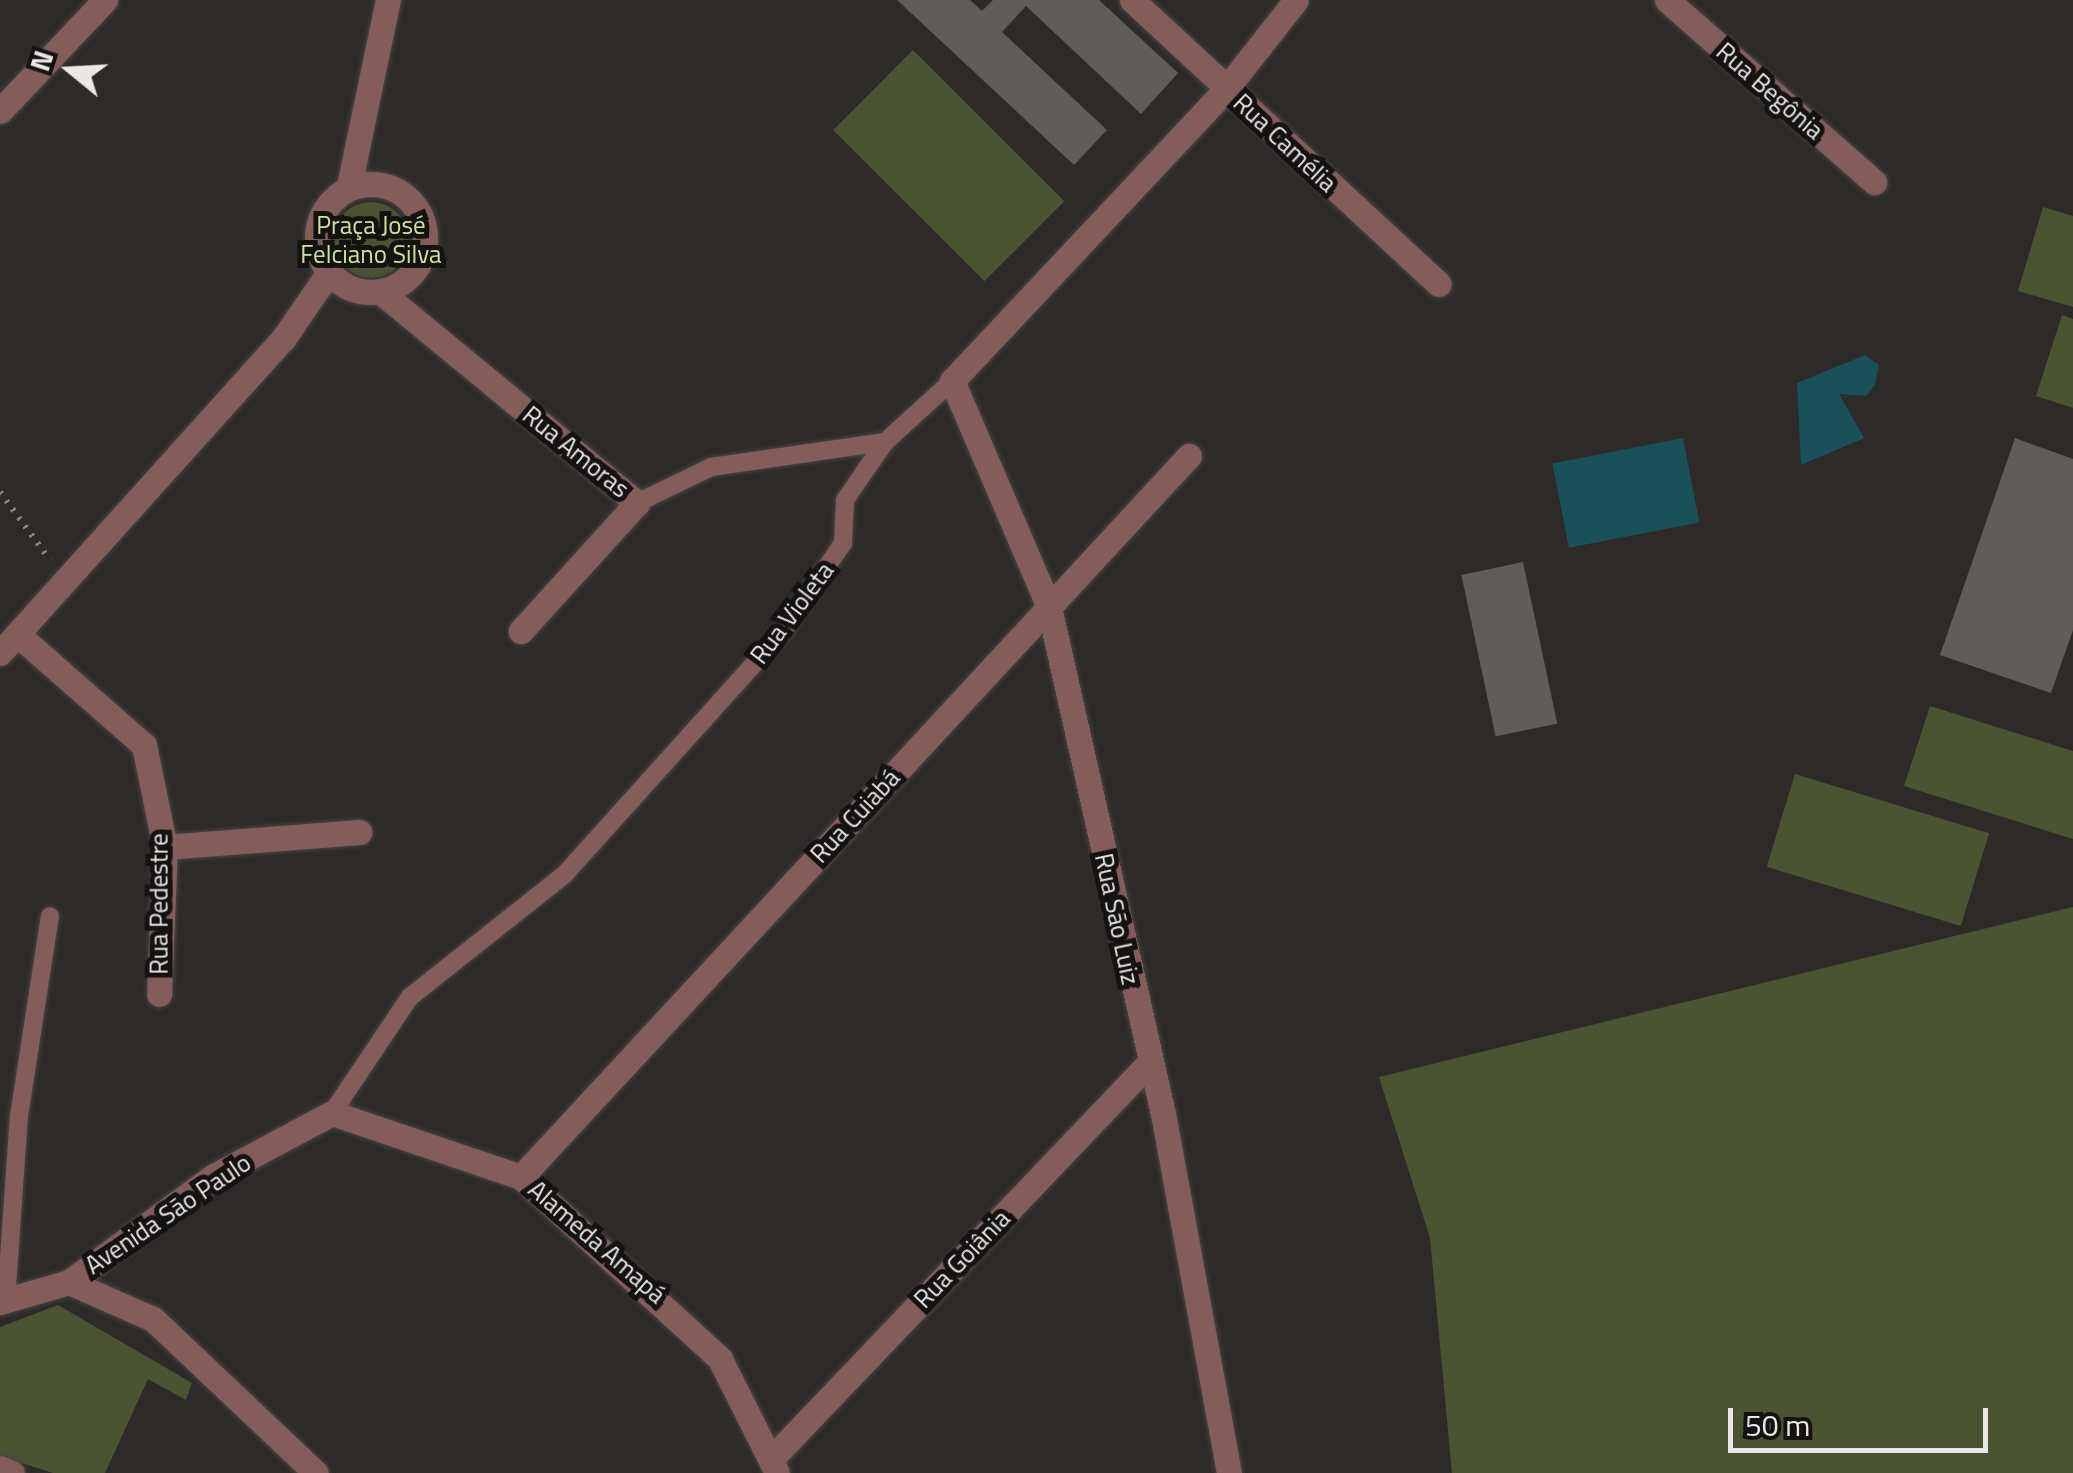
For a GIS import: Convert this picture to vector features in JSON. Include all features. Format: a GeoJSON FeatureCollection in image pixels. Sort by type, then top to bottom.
{"type":"FeatureCollection","features":[{"type":"Feature","properties":{"kind":"street"},"geometry":{"type":"LineString","coordinates":[[0,111],[104,0]]}},
{"type":"Feature","properties":{"kind":"street"},"geometry":{"type":"LineString","coordinates":[[350,186],[390,186],[424,224],[413,274],[381,292],[345,286],[329,272],[318,222],[350,186],[388,0]]}},
{"type":"Feature","properties":{"kind":"street","name":"Rua Camélia"},"geometry":{"type":"LineString","coordinates":[[1132,0],[1439,284]]}},
{"type":"Feature","properties":{"kind":"street","name":"Rua Violeta"},"geometry":{"type":"LineString","coordinates":[[952,381],[1226,89],[1296,0]]}},
{"type":"Feature","properties":{"kind":"street","name":"Rua Begônia"},"geometry":{"type":"LineString","coordinates":[[1667,0],[1874,182]]}},
{"type":"Feature","properties":{"kind":"street"},"geometry":{"type":"LineString","coordinates":[[9,643],[283,339],[329,272]]}},
{"type":"Feature","properties":{"kind":"street","name":"Rua Amoras"},"geometry":{"type":"LineString","coordinates":[[381,292],[637,502],[521,630]]}},
{"type":"Feature","properties":{"kind":"street","name":"Rua São Luiz"},"geometry":{"type":"LineString","coordinates":[[952,381],[1049,607],[1148,1064],[1229,1473]]}},
{"type":"Feature","properties":{"kind":"street","name":"Rua Cuiabá"},"geometry":{"type":"LineString","coordinates":[[521,1177],[1188,456]]}},
{"type":"Feature","properties":{"kind":"street","name":"Rua Pedestre"},"geometry":{"type":"LineString","coordinates":[[9,643],[144,745],[165,847],[159,994]]}},
{"type":"Feature","properties":{"kind":"street"},"geometry":{"type":"LineString","coordinates":[[165,847],[359,832]]}},
{"type":"Feature","properties":{"kind":"street","name":"Rua Goiânia"},"geometry":{"type":"LineString","coordinates":[[776,1464],[1148,1064]]}},
{"type":"Feature","properties":{"kind":"street","name":"Alameda Amapá"},"geometry":{"type":"LineString","coordinates":[[332,1113],[521,1177],[677,1311],[720,1359],[776,1464]]}},
{"type":"Feature","properties":{"kind":"street","name":"Avenida São Paulo"},"geometry":{"type":"LineString","coordinates":[[3,1302],[69,1282],[214,1176],[332,1113]]}},
{"type":"Feature","properties":{"kind":"street"},"geometry":{"type":"LineString","coordinates":[[69,1282],[153,1319],[316,1473]]}},
{"type":"Feature","properties":{"kind":"street"},"geometry":{"type":"LineString","coordinates":[[0,1468],[12,1473]]}},
{"type":"Feature","properties":{"kind":"lane","name":"Rua Violeta"},"geometry":{"type":"LineString","coordinates":[[332,1113],[410,997],[564,875],[782,633],[843,543],[846,500],[885,442],[952,381]]}},
{"type":"Feature","properties":{"kind":"lane"},"geometry":{"type":"LineString","coordinates":[[637,502],[711,467],[885,442]]}},
{"type":"Feature","properties":{"kind":"lane"},"geometry":{"type":"LineString","coordinates":[[3,1302],[19,1116],[50,916]]}},
{"type":"Feature","properties":{"kind":"path"},"geometry":{"type":"LineString","coordinates":[[0,492],[64,579]]}},
{"type":"Feature","properties":{"kind":"green space"},"geometry":{"type":"Polygon","coordinates":[[[913,50],[1064,201],[984,281],[833,130],[913,50]]]}},
{"type":"Feature","properties":{"kind":"green space","name":"Praça José Felciano Silva"},"geometry":{"type":"Polygon","coordinates":[[[371,202],[398,213],[409,240],[398,267],[371,278],[344,267],[333,240],[344,213],[371,202]]]}},
{"type":"Feature","properties":{"kind":"green space"},"geometry":{"type":"Polygon","coordinates":[[[2043,207],[2073,216],[2073,307],[2018,291],[2043,207]]]}},
{"type":"Feature","properties":{"kind":"green space"},"geometry":{"type":"Polygon","coordinates":[[[2062,315],[2073,319],[2073,408],[2036,396],[2062,315]]]}},
{"type":"Feature","properties":{"kind":"green space"},"geometry":{"type":"Polygon","coordinates":[[[1930,706],[2073,751],[2073,839],[1904,786],[1930,706]]]}},
{"type":"Feature","properties":{"kind":"green space"},"geometry":{"type":"Polygon","coordinates":[[[1795,774],[1989,833],[1961,926],[1767,867],[1795,774]]]}},
{"type":"Feature","properties":{"kind":"green space"},"geometry":{"type":"Polygon","coordinates":[[[2073,907],[2073,1473],[1452,1473],[1430,1238],[1379,1077],[2073,907]]]}},
{"type":"Feature","properties":{"kind":"green space"},"geometry":{"type":"Polygon","coordinates":[[[58,1305],[192,1383],[186,1400],[148,1379],[105,1473],[53,1473],[0,1456],[0,1327],[58,1305]]]}},
{"type":"Feature","properties":{"kind":"water"},"geometry":{"type":"Polygon","coordinates":[[[1865,355],[1879,365],[1875,385],[1866,396],[1839,394],[1864,438],[1801,465],[1797,383],[1865,355]]]}},
{"type":"Feature","properties":{"kind":"water"},"geometry":{"type":"Polygon","coordinates":[[[1683,438],[1699,522],[1569,548],[1552,463],[1683,438]]]}},
{"type":"Feature","properties":{"kind":"building"},"geometry":{"type":"Polygon","coordinates":[[[897,0],[970,0],[982,11],[993,0],[1099,0],[1178,73],[1141,114],[1026,6],[1002,32],[1107,130],[1074,165],[897,0]]]}},
{"type":"Feature","properties":{"kind":"building"},"geometry":{"type":"Polygon","coordinates":[[[2015,438],[2073,459],[2073,630],[2051,693],[1940,655],[2015,438]]]}},
{"type":"Feature","properties":{"kind":"building"},"geometry":{"type":"Polygon","coordinates":[[[1523,562],[1557,723],[1496,736],[1461,575],[1523,562]]]}}]}
